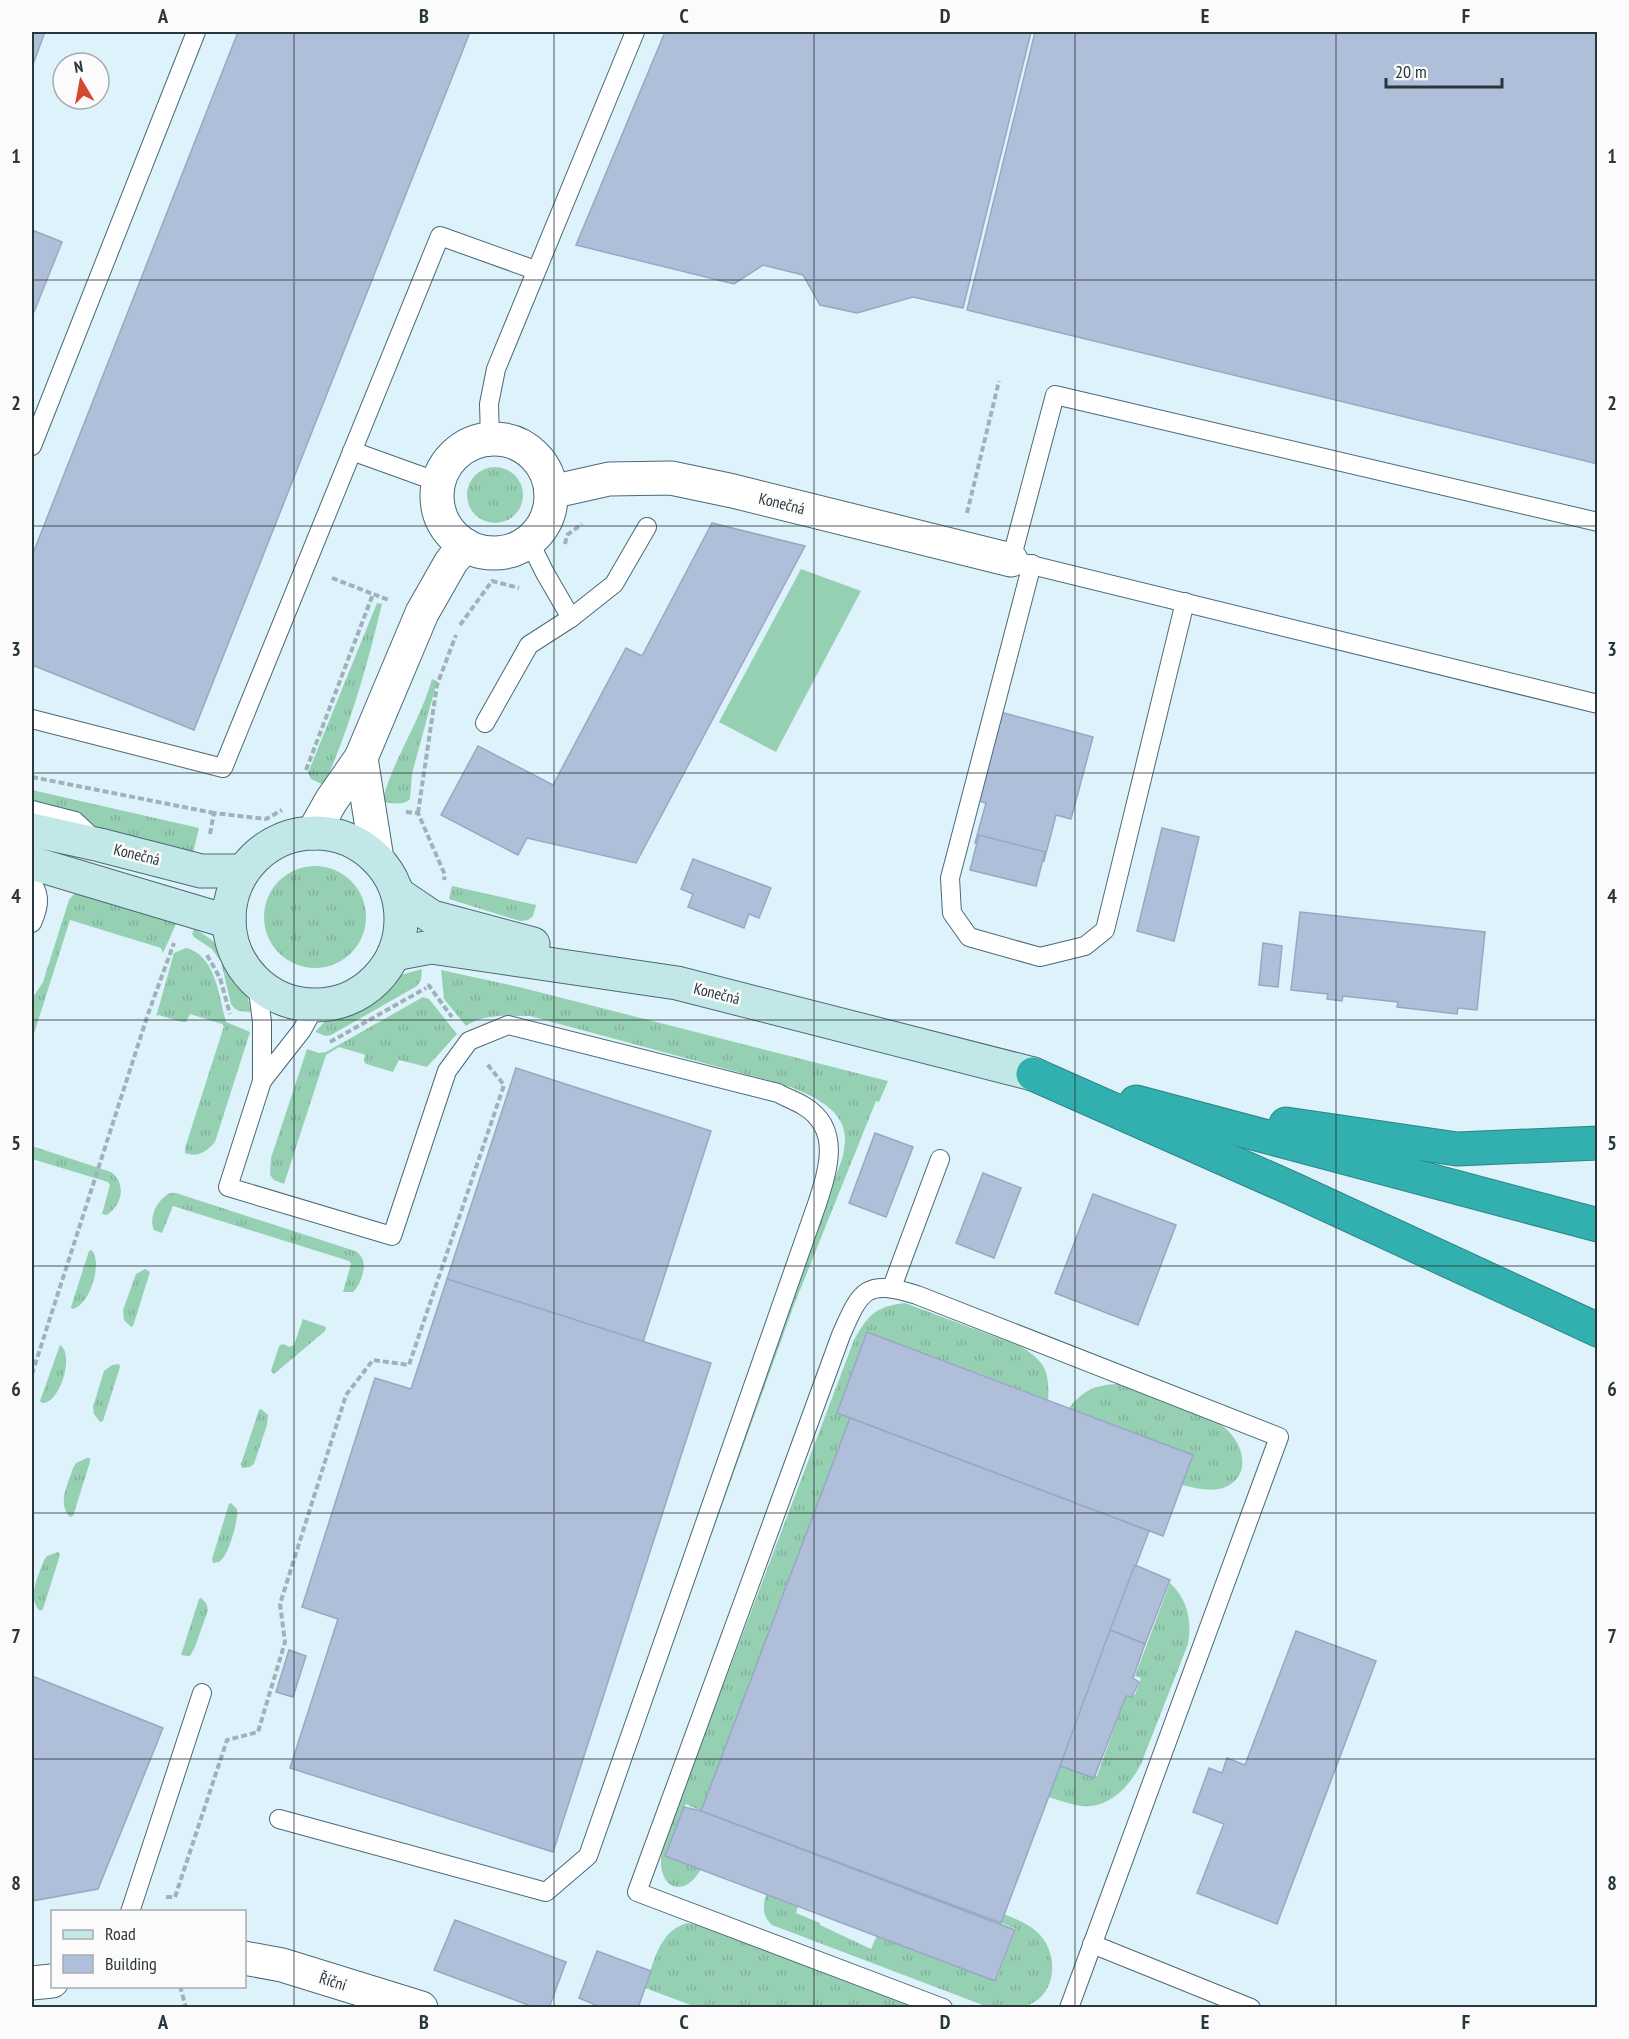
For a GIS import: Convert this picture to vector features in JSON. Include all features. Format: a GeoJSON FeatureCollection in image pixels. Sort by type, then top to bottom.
{"type":"FeatureCollection","features":[{"type":"Feature","properties":{"kind":"highway"},"geometry":{"type":"LineString","coordinates":[[1033,1074],[1598,1225]]}},
{"type":"Feature","properties":{"kind":"highway"},"geometry":{"type":"LineString","coordinates":[[1033,1074],[1284,1185],[1598,1330]]}},
{"type":"Feature","properties":{"kind":"highway"},"geometry":{"type":"LineString","coordinates":[[1126,1100],[1457,1149],[1598,1143]]}},
{"type":"Feature","properties":{"kind":"main road","name":"Konečná"},"geometry":{"type":"LineString","coordinates":[[32,830],[201,871],[243,871]]}},
{"type":"Feature","properties":{"kind":"main road"},"geometry":{"type":"LineString","coordinates":[[313,833],[337,836],[358,844],[377,859],[389,875],[398,894],[401,915],[400,935],[394,954],[381,976],[362,992],[308,1018],[294,1003],[274,995],[257,983],[242,965],[232,942],[229,919],[230,902],[235,886],[243,871],[262,851],[286,838],[313,833]]}},
{"type":"Feature","properties":{"kind":"main road"},"geometry":{"type":"LineString","coordinates":[[32,863],[185,923],[216,918],[229,919]]}},
{"type":"Feature","properties":{"kind":"main road"},"geometry":{"type":"LineString","coordinates":[[398,894],[432,917],[676,982]]}},
{"type":"Feature","properties":{"kind":"main road","name":"Konečná"},"geometry":{"type":"LineString","coordinates":[[394,954],[431,947],[676,982],[1033,1074]]}},
{"type":"Feature","properties":{"kind":"street"},"geometry":{"type":"LineString","coordinates":[[490,438],[508,440],[524,447],[538,459],[547,474],[551,492],[549,510],[542,527],[529,541],[514,549],[497,553],[480,551],[465,545],[453,536],[444,524],[436,497],[438,482],[445,466],[457,452],[472,443],[490,438]]}},
{"type":"Feature","properties":{"kind":"street","name":"Konečná"},"geometry":{"type":"LineString","coordinates":[[551,492],[609,479],[671,478],[734,491],[1022,562]]}},
{"type":"Feature","properties":{"kind":"street"},"geometry":{"type":"LineString","coordinates":[[313,833],[361,758],[422,613],[452,562],[465,545]]}},
{"type":"Feature","properties":{"kind":"street"},"geometry":{"type":"LineString","coordinates":[[361,758],[377,859]]}},
{"type":"Feature","properties":{"kind":"street","name":"Říční"},"geometry":{"type":"LineString","coordinates":[[246,1958],[282,1965],[421,2007]]}},
{"type":"Feature","properties":{"kind":"street"},"geometry":{"type":"LineString","coordinates":[[32,1983],[51,1981]]}},
{"type":"Feature","properties":{"kind":"lane"},"geometry":{"type":"LineString","coordinates":[[32,446],[196,32]]}},
{"type":"Feature","properties":{"kind":"lane"},"geometry":{"type":"LineString","coordinates":[[490,438],[489,404],[496,369],[635,32]]}},
{"type":"Feature","properties":{"kind":"lane"},"geometry":{"type":"LineString","coordinates":[[32,719],[223,768],[440,236],[536,270]]}},
{"type":"Feature","properties":{"kind":"lane"},"geometry":{"type":"LineString","coordinates":[[1185,602],[1105,930],[1085,946],[1040,957],[969,937],[952,913],[950,878],[1022,562],[1055,395],[1598,522]]}},
{"type":"Feature","properties":{"kind":"lane"},"geometry":{"type":"LineString","coordinates":[[352,451],[438,482]]}},
{"type":"Feature","properties":{"kind":"lane"},"geometry":{"type":"LineString","coordinates":[[485,723],[529,645],[571,618],[614,584],[647,527]]}},
{"type":"Feature","properties":{"kind":"lane"},"geometry":{"type":"LineString","coordinates":[[529,541],[544,573],[571,618]]}},
{"type":"Feature","properties":{"kind":"lane"},"geometry":{"type":"LineString","coordinates":[[1022,562],[1598,704]]}},
{"type":"Feature","properties":{"kind":"lane"},"geometry":{"type":"LineString","coordinates":[[32,810],[75,821],[100,845]]}},
{"type":"Feature","properties":{"kind":"lane"},"geometry":{"type":"LineString","coordinates":[[32,883],[40,898],[32,923]]}},
{"type":"Feature","properties":{"kind":"lane"},"geometry":{"type":"LineString","coordinates":[[257,983],[262,1022],[262,1081],[228,1187],[392,1236],[447,1071],[469,1041],[508,1025],[778,1094],[806,1107],[818,1118],[830,1140],[827,1174],[588,1856],[546,1892],[279,1819]]}},
{"type":"Feature","properties":{"kind":"lane"},"geometry":{"type":"LineString","coordinates":[[262,1081],[308,1018]]}},
{"type":"Feature","properties":{"kind":"lane"},"geometry":{"type":"LineString","coordinates":[[892,1287],[940,1158]]}},
{"type":"Feature","properties":{"kind":"lane"},"geometry":{"type":"LineString","coordinates":[[944,2007],[637,1892],[841,1335],[864,1292],[877,1288],[892,1287],[917,1295],[1279,1437],[1069,2007]]}},
{"type":"Feature","properties":{"kind":"lane"},"geometry":{"type":"LineString","coordinates":[[132,1904],[202,1693]]}},
{"type":"Feature","properties":{"kind":"lane"},"geometry":{"type":"LineString","coordinates":[[1092,1944],[1251,2007]]}},
{"type":"Feature","properties":{"kind":"path"},"geometry":{"type":"LineString","coordinates":[[305,568],[373,594]]}},
{"type":"Feature","properties":{"kind":"path"},"geometry":{"type":"LineString","coordinates":[[32,777],[214,813],[266,819],[281,811],[288,804]]}},
{"type":"Feature","properties":{"kind":"path"},"geometry":{"type":"LineString","coordinates":[[370,811],[418,813],[445,875],[432,917]]}},
{"type":"Feature","properties":{"kind":"path"},"geometry":{"type":"LineString","coordinates":[[201,871],[214,813]]}},
{"type":"Feature","properties":{"kind":"path"},"geometry":{"type":"LineString","coordinates":[[32,1374],[148,1014],[172,945],[185,923],[211,959],[220,978],[227,1009],[232,1017],[245,1021],[262,1022]]}},
{"type":"Feature","properties":{"kind":"path"},"geometry":{"type":"LineString","coordinates":[[132,1904],[175,1897],[227,1740],[258,1732],[285,1642],[280,1604],[346,1395],[373,1360],[409,1365],[504,1086],[429,986],[329,1042],[319,1044],[311,1042],[308,1018]]}},
{"type":"Feature","properties":{"kind":"path"},"geometry":{"type":"LineString","coordinates":[[181,1988],[186,2007]]}},
{"type":"Feature","properties":{"kind":"green space"},"geometry":{"type":"Polygon","coordinates":[[[495,467],[510,472],[518,480],[523,495],[518,510],[510,518],[495,523],[480,518],[472,510],[467,495],[472,480],[480,472],[495,467]]]}},
{"type":"Feature","properties":{"kind":"green space"},"geometry":{"type":"Polygon","coordinates":[[[801,569],[861,591],[776,752],[719,722],[801,569]]]}},
{"type":"Feature","properties":{"kind":"green space"},"geometry":{"type":"Polygon","coordinates":[[[377,603],[382,604],[364,673],[350,719],[324,785],[311,779],[308,773],[377,603]]]}},
{"type":"Feature","properties":{"kind":"green space"},"geometry":{"type":"Polygon","coordinates":[[[432,679],[437,681],[412,774],[410,799],[401,803],[382,802],[393,771],[421,710],[432,679]]]}},
{"type":"Feature","properties":{"kind":"green space"},"geometry":{"type":"Polygon","coordinates":[[[32,790],[199,828],[193,853],[32,817],[32,790]]]}},
{"type":"Feature","properties":{"kind":"green space"},"geometry":{"type":"Polygon","coordinates":[[[315,866],[344,874],[358,888],[366,917],[358,946],[344,960],[315,968],[286,960],[272,946],[264,917],[272,888],[286,874],[315,866]]]}},
{"type":"Feature","properties":{"kind":"green space"},"geometry":{"type":"Polygon","coordinates":[[[452,886],[536,905],[533,916],[528,920],[520,921],[449,899],[452,886]]]}},
{"type":"Feature","properties":{"kind":"green space"},"geometry":{"type":"Polygon","coordinates":[[[78,892],[177,922],[163,953],[161,948],[70,920],[32,1040],[32,999],[43,982],[69,900],[78,892]]]}},
{"type":"Feature","properties":{"kind":"green space"},"geometry":{"type":"Polygon","coordinates":[[[194,929],[216,944],[232,963],[244,987],[251,1012],[239,1011],[231,1004],[221,962],[212,949],[194,937],[192,934],[194,929]]]}},
{"type":"Feature","properties":{"kind":"green space"},"geometry":{"type":"Polygon","coordinates":[[[186,948],[196,952],[210,968],[226,1022],[250,1032],[215,1142],[205,1151],[194,1155],[185,1153],[185,1148],[224,1026],[190,1014],[186,1022],[158,1015],[156,1017],[174,953],[186,948]]]}},
{"type":"Feature","properties":{"kind":"green space"},"geometry":{"type":"Polygon","coordinates":[[[422,969],[421,980],[417,986],[331,1035],[326,1036],[315,1032],[336,1010],[368,996],[390,978],[422,969]]]}},
{"type":"Feature","properties":{"kind":"green space"},"geometry":{"type":"Polygon","coordinates":[[[441,970],[519,987],[888,1081],[879,1102],[876,1101],[794,1305],[639,1736],[610,1825],[606,1813],[843,1156],[845,1137],[843,1126],[831,1109],[822,1102],[782,1084],[530,1016],[489,1017],[466,1026],[444,999],[441,970]]]}},
{"type":"Feature","properties":{"kind":"green space"},"geometry":{"type":"Polygon","coordinates":[[[423,997],[429,999],[457,1034],[427,1067],[399,1060],[393,1072],[366,1064],[365,1055],[339,1047],[326,1055],[284,1184],[274,1180],[270,1175],[271,1158],[307,1049],[319,1053],[326,1052],[423,997]]]}},
{"type":"Feature","properties":{"kind":"green space"},"geometry":{"type":"Polygon","coordinates":[[[32,1146],[111,1172],[121,1188],[116,1206],[107,1215],[102,1214],[110,1185],[108,1182],[32,1159],[32,1146]]]}},
{"type":"Feature","properties":{"kind":"green space"},"geometry":{"type":"Polygon","coordinates":[[[170,1193],[355,1251],[361,1256],[363,1262],[360,1281],[353,1292],[343,1292],[351,1264],[349,1261],[173,1206],[162,1233],[154,1230],[152,1220],[155,1209],[170,1193]]]}},
{"type":"Feature","properties":{"kind":"green space"},"geometry":{"type":"Polygon","coordinates":[[[91,1250],[96,1264],[93,1283],[84,1301],[72,1309],[89,1251],[91,1250]]]}},
{"type":"Feature","properties":{"kind":"green space"},"geometry":{"type":"Polygon","coordinates":[[[145,1269],[150,1272],[131,1327],[124,1320],[123,1310],[136,1274],[145,1269]]]}},
{"type":"Feature","properties":{"kind":"green space"},"geometry":{"type":"Polygon","coordinates":[[[905,1303],[1028,1351],[1040,1362],[1047,1375],[1048,1400],[866,1333],[837,1413],[850,1418],[701,1811],[686,1804],[667,1853],[702,1867],[689,1883],[676,1887],[665,1878],[662,1870],[663,1844],[854,1340],[874,1313],[895,1304],[905,1303]]]}},
{"type":"Feature","properties":{"kind":"green space"},"geometry":{"type":"Polygon","coordinates":[[[303,1319],[326,1327],[325,1331],[274,1374],[271,1371],[279,1346],[294,1345],[303,1319]]]}},
{"type":"Feature","properties":{"kind":"green space"},"geometry":{"type":"Polygon","coordinates":[[[60,1345],[66,1358],[63,1378],[55,1396],[42,1403],[40,1401],[60,1345]]]}},
{"type":"Feature","properties":{"kind":"green space"},"geometry":{"type":"Polygon","coordinates":[[[119,1364],[103,1421],[100,1422],[94,1414],[93,1407],[104,1371],[112,1365],[119,1364]]]}},
{"type":"Feature","properties":{"kind":"green space"},"geometry":{"type":"Polygon","coordinates":[[[1118,1384],[1190,1409],[1225,1428],[1241,1451],[1242,1468],[1239,1476],[1223,1488],[1213,1490],[1182,1485],[1193,1455],[1069,1408],[1090,1390],[1118,1384]]]}},
{"type":"Feature","properties":{"kind":"green space"},"geometry":{"type":"Polygon","coordinates":[[[261,1409],[268,1415],[267,1425],[254,1464],[242,1468],[241,1464],[261,1409]]]}},
{"type":"Feature","properties":{"kind":"green space"},"geometry":{"type":"Polygon","coordinates":[[[90,1458],[90,1462],[73,1516],[70,1517],[64,1506],[66,1487],[76,1463],[90,1458]]]}},
{"type":"Feature","properties":{"kind":"green space"},"geometry":{"type":"Polygon","coordinates":[[[231,1503],[237,1509],[233,1535],[225,1555],[219,1562],[213,1563],[212,1559],[231,1503]]]}},
{"type":"Feature","properties":{"kind":"green space"},"geometry":{"type":"Polygon","coordinates":[[[58,1552],[60,1555],[43,1609],[40,1611],[34,1599],[37,1579],[47,1556],[58,1552]]]}},
{"type":"Feature","properties":{"kind":"green space"},"geometry":{"type":"Polygon","coordinates":[[[1170,1583],[1185,1604],[1189,1619],[1188,1644],[1141,1764],[1125,1788],[1101,1804],[1081,1806],[1048,1797],[1061,1764],[1097,1776],[1126,1696],[1128,1692],[1135,1695],[1141,1678],[1135,1676],[1170,1583]]]}},
{"type":"Feature","properties":{"kind":"green space"},"geometry":{"type":"Polygon","coordinates":[[[201,1598],[208,1610],[190,1656],[181,1655],[199,1599],[201,1598]]]}},
{"type":"Feature","properties":{"kind":"green space"},"geometry":{"type":"Polygon","coordinates":[[[767,1891],[799,1903],[796,1913],[871,1949],[878,1933],[997,1978],[1016,1929],[1001,1923],[1004,1914],[1030,1926],[1045,1941],[1050,1952],[1052,1975],[1048,1986],[1034,2003],[1022,2007],[988,2007],[772,1925],[764,1909],[767,1891]]]}},
{"type":"Feature","properties":{"kind":"green space"},"geometry":{"type":"Polygon","coordinates":[[[687,1923],[703,1926],[922,2007],[696,2007],[645,1988],[658,1949],[663,1941],[677,1927],[687,1923]]]}},
{"type":"Feature","properties":{"kind":"building"},"geometry":{"type":"Polygon","coordinates":[[[32,32],[45,32],[32,67],[32,32]]]}},
{"type":"Feature","properties":{"kind":"building"},"geometry":{"type":"Polygon","coordinates":[[[238,32],[470,32],[194,730],[32,665],[32,556],[238,32]]]}},
{"type":"Feature","properties":{"kind":"building"},"geometry":{"type":"Polygon","coordinates":[[[665,32],[1031,32],[963,308],[913,297],[857,313],[820,305],[803,275],[763,265],[734,284],[576,245],[665,32]]]}},
{"type":"Feature","properties":{"kind":"building"},"geometry":{"type":"Polygon","coordinates":[[[1035,32],[1598,32],[1598,464],[967,310],[1035,32]]]}},
{"type":"Feature","properties":{"kind":"building"},"geometry":{"type":"Polygon","coordinates":[[[32,230],[62,242],[34,312],[32,311],[32,230]]]}},
{"type":"Feature","properties":{"kind":"building"},"geometry":{"type":"Polygon","coordinates":[[[712,523],[805,546],[636,863],[527,838],[518,855],[441,815],[478,746],[553,785],[626,648],[642,656],[712,523]]]}},
{"type":"Feature","properties":{"kind":"building"},"geometry":{"type":"Polygon","coordinates":[[[993,710],[1093,737],[1071,819],[1056,815],[1044,861],[975,843],[986,803],[969,798],[993,710]]]}},
{"type":"Feature","properties":{"kind":"building"},"geometry":{"type":"Polygon","coordinates":[[[1162,828],[1199,837],[1174,941],[1137,931],[1162,828]]]}},
{"type":"Feature","properties":{"kind":"building"},"geometry":{"type":"Polygon","coordinates":[[[979,835],[1045,852],[1036,886],[970,870],[979,835]]]}},
{"type":"Feature","properties":{"kind":"building"},"geometry":{"type":"Polygon","coordinates":[[[693,859],[771,888],[759,918],[749,914],[744,928],[688,907],[693,894],[681,889],[693,859]]]}},
{"type":"Feature","properties":{"kind":"building"},"geometry":{"type":"Polygon","coordinates":[[[1300,912],[1485,932],[1477,1010],[1458,1008],[1457,1014],[1397,1007],[1398,1002],[1343,996],[1342,1001],[1327,999],[1328,994],[1291,990],[1300,912]]]}},
{"type":"Feature","properties":{"kind":"building"},"geometry":{"type":"Polygon","coordinates":[[[1263,943],[1282,946],[1278,987],[1259,985],[1263,943]]]}},
{"type":"Feature","properties":{"kind":"building"},"geometry":{"type":"Polygon","coordinates":[[[516,1068],[711,1131],[643,1342],[447,1279],[516,1068]]]}},
{"type":"Feature","properties":{"kind":"building"},"geometry":{"type":"Polygon","coordinates":[[[875,1133],[913,1147],[886,1217],[849,1203],[875,1133]]]}},
{"type":"Feature","properties":{"kind":"building"},"geometry":{"type":"Polygon","coordinates":[[[983,1173],[1021,1188],[994,1258],[956,1243],[983,1173]]]}},
{"type":"Feature","properties":{"kind":"building"},"geometry":{"type":"Polygon","coordinates":[[[1093,1194],[1176,1225],[1138,1325],[1055,1293],[1093,1194]]]}},
{"type":"Feature","properties":{"kind":"building"},"geometry":{"type":"Polygon","coordinates":[[[447,1279],[711,1363],[553,1852],[290,1768],[338,1619],[302,1607],[375,1378],[411,1389],[447,1279]]]}},
{"type":"Feature","properties":{"kind":"building"},"geometry":{"type":"Polygon","coordinates":[[[867,1332],[1193,1455],[1163,1536],[837,1413],[867,1332]]]}},
{"type":"Feature","properties":{"kind":"building"},"geometry":{"type":"Polygon","coordinates":[[[850,1418],[1149,1531],[1001,1923],[701,1811],[850,1418]]]}},
{"type":"Feature","properties":{"kind":"building"},"geometry":{"type":"Polygon","coordinates":[[[1135,1565],[1170,1580],[1145,1644],[1110,1630],[1135,1565]]]}},
{"type":"Feature","properties":{"kind":"building"},"geometry":{"type":"Polygon","coordinates":[[[1110,1630],[1145,1644],[1133,1678],[1139,1682],[1132,1697],[1126,1696],[1094,1778],[1060,1766],[1110,1630]]]}},
{"type":"Feature","properties":{"kind":"building"},"geometry":{"type":"Polygon","coordinates":[[[1296,1631],[1376,1661],[1277,1924],[1197,1893],[1224,1824],[1193,1812],[1209,1768],[1222,1773],[1227,1758],[1245,1765],[1296,1631]]]}},
{"type":"Feature","properties":{"kind":"building"},"geometry":{"type":"Polygon","coordinates":[[[289,1650],[306,1656],[293,1697],[276,1692],[289,1650]]]}},
{"type":"Feature","properties":{"kind":"building"},"geometry":{"type":"Polygon","coordinates":[[[32,1676],[163,1728],[98,1889],[32,1901],[32,1676]]]}},
{"type":"Feature","properties":{"kind":"building"},"geometry":{"type":"Polygon","coordinates":[[[684,1807],[701,1811],[1015,1930],[995,1981],[665,1856],[684,1807]]]}},
{"type":"Feature","properties":{"kind":"building"},"geometry":{"type":"Polygon","coordinates":[[[455,1920],[566,1962],[549,2008],[536,2008],[434,1970],[455,1920]]]}},
{"type":"Feature","properties":{"kind":"building"},"geometry":{"type":"Polygon","coordinates":[[[597,1951],[651,1971],[638,2008],[603,2008],[579,1998],[597,1951]]]}}]}
